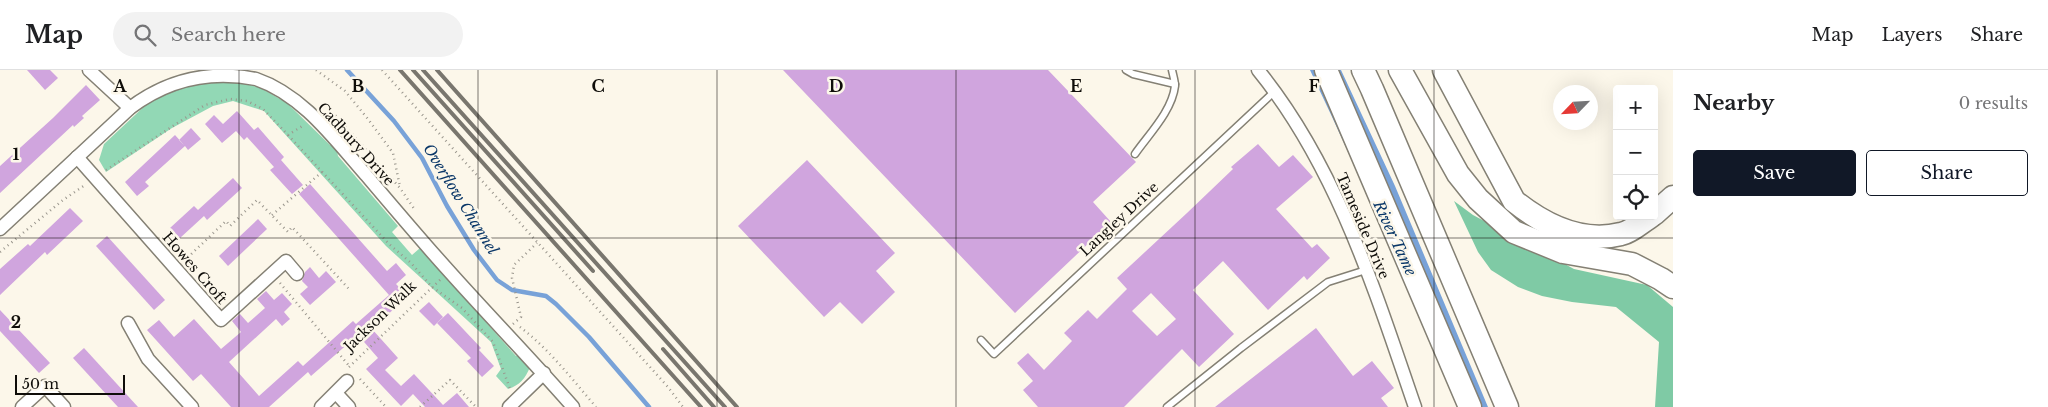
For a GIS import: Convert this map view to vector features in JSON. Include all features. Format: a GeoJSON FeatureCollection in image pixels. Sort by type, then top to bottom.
{"type":"FeatureCollection","features":[{"type":"Feature","properties":{"kind":"highway"},"geometry":{"type":"LineString","coordinates":[[1326,70],[1470,407]]}},
{"type":"Feature","properties":{"kind":"highway"},"geometry":{"type":"LineString","coordinates":[[1363,70],[1508,407]]}},
{"type":"Feature","properties":{"kind":"highway"},"geometry":{"type":"LineString","coordinates":[[1400,70],[1458,174],[1478,199],[1514,232],[1563,252],[1632,264],[1673,287]]}},
{"type":"Feature","properties":{"kind":"highway"},"geometry":{"type":"LineString","coordinates":[[1444,70],[1514,201],[1531,215],[1556,229],[1594,237],[1622,234],[1645,220]]}},
{"type":"Feature","properties":{"kind":"highway"},"geometry":{"type":"LineString","coordinates":[[1658,210],[1673,197]]}},
{"type":"Feature","properties":{"kind":"street","name":"Tameside Drive"},"geometry":{"type":"LineString","coordinates":[[1258,70],[1275,90],[1319,163],[1344,215],[1366,270],[1415,407]]}},
{"type":"Feature","properties":{"kind":"street"},"geometry":{"type":"LineString","coordinates":[[95,72],[130,108]]}},
{"type":"Feature","properties":{"kind":"street","name":"Cadbury Drive"},"geometry":{"type":"LineString","coordinates":[[0,229],[130,108],[149,94],[168,84],[204,73],[222,72],[239,74],[264,82],[286,94],[314,118],[449,271],[506,325],[573,407]]}},
{"type":"Feature","properties":{"kind":"street","name":"Howes Croft"},"geometry":{"type":"LineString","coordinates":[[77,157],[221,320],[286,261],[297,274]]}},
{"type":"Feature","properties":{"kind":"street"},"geometry":{"type":"LineString","coordinates":[[128,323],[148,359],[192,407]]}},
{"type":"Feature","properties":{"kind":"street"},"geometry":{"type":"LineString","coordinates":[[513,402],[544,373]]}},
{"type":"Feature","properties":{"kind":"street"},"geometry":{"type":"LineString","coordinates":[[321,407],[347,381]]}},
{"type":"Feature","properties":{"kind":"street"},"geometry":{"type":"LineString","coordinates":[[22,407],[45,386],[64,407]]}},
{"type":"Feature","properties":{"kind":"street"},"geometry":{"type":"LineString","coordinates":[[336,393],[349,407]]}},
{"type":"Feature","properties":{"kind":"lane"},"geometry":{"type":"LineString","coordinates":[[1126,70],[1133,74],[1175,84]]}},
{"type":"Feature","properties":{"kind":"lane"},"geometry":{"type":"LineString","coordinates":[[1135,154],[1163,115],[1170,101],[1175,84],[1172,70]]}},
{"type":"Feature","properties":{"kind":"lane","name":"Langley Drive"},"geometry":{"type":"LineString","coordinates":[[981,340],[994,354],[1275,90]]}},
{"type":"Feature","properties":{"kind":"lane"},"geometry":{"type":"LineString","coordinates":[[1166,407],[1328,282],[1366,270]]}},
{"type":"Feature","properties":{"kind":"path"},"geometry":{"type":"LineString","coordinates":[[316,70],[345,91],[393,153],[400,188]]}},
{"type":"Feature","properties":{"kind":"path"},"geometry":{"type":"LineString","coordinates":[[382,70],[684,407]]}},
{"type":"Feature","properties":{"kind":"path"},"geometry":{"type":"LineString","coordinates":[[0,252],[62,200],[205,105],[230,99],[247,101],[263,109],[389,244],[411,263],[432,287],[462,308],[493,342],[513,402]]}},
{"type":"Feature","properties":{"kind":"path"},"geometry":{"type":"LineString","coordinates":[[288,135],[314,118],[320,111],[327,111],[336,116],[400,188],[416,212]]}},
{"type":"Feature","properties":{"kind":"path"},"geometry":{"type":"LineString","coordinates":[[272,215],[322,171]]}},
{"type":"Feature","properties":{"kind":"path"},"geometry":{"type":"LineString","coordinates":[[176,268],[226,221],[230,226],[257,200],[288,232],[292,227],[349,289]]}},
{"type":"Feature","properties":{"kind":"path"},"geometry":{"type":"LineString","coordinates":[[506,325],[521,317],[512,278],[514,265],[537,242]]}},
{"type":"Feature","properties":{"kind":"path","name":"Jackson Walk"},"geometry":{"type":"LineString","coordinates":[[347,381],[349,366],[449,271]]}},
{"type":"Feature","properties":{"kind":"path"},"geometry":{"type":"LineString","coordinates":[[273,273],[349,366],[386,407]]}},
{"type":"Feature","properties":{"kind":"path"},"geometry":{"type":"LineString","coordinates":[[506,325],[534,337],[596,407]]}},
{"type":"Feature","properties":{"kind":"path"},"geometry":{"type":"LineString","coordinates":[[420,407],[450,380],[476,407]]}},
{"type":"Feature","properties":{"kind":"green space"},"geometry":{"type":"Polygon","coordinates":[[[237,80],[257,87],[262,84],[266,91],[287,103],[330,145],[336,146],[338,156],[398,226],[392,232],[412,255],[420,248],[516,356],[521,356],[530,367],[522,381],[508,389],[496,376],[501,369],[491,342],[386,246],[264,111],[233,101],[213,106],[172,128],[106,172],[99,160],[104,144],[150,101],[167,89],[201,82],[237,80]]]}},
{"type":"Feature","properties":{"kind":"green space"},"geometry":{"type":"Polygon","coordinates":[[[1454,201],[1473,215],[1574,269],[1647,285],[1673,307],[1673,407],[1655,407],[1659,342],[1616,307],[1572,302],[1542,296],[1518,287],[1491,270],[1478,252],[1454,201]]]}},
{"type":"Feature","properties":{"kind":"water","name":"River Tame"},"geometry":{"type":"Polygon","coordinates":[[[1310,70],[1341,70],[1395,186],[1488,407],[1459,407],[1368,196],[1310,70]]]}},
{"type":"Feature","properties":{"kind":"building"},"geometry":{"type":"Polygon","coordinates":[[[27,70],[50,70],[58,78],[45,90],[27,70]]]}},
{"type":"Feature","properties":{"kind":"building"},"geometry":{"type":"Polygon","coordinates":[[[783,70],[1048,70],[1136,162],[1093,202],[1111,222],[1015,313],[783,70]]]}},
{"type":"Feature","properties":{"kind":"building"},"geometry":{"type":"Polygon","coordinates":[[[86,85],[100,100],[82,116],[84,118],[74,127],[73,125],[0,193],[0,166],[86,85]]]}},
{"type":"Feature","properties":{"kind":"building"},"geometry":{"type":"Polygon","coordinates":[[[237,111],[254,130],[258,127],[284,157],[281,160],[303,185],[292,194],[270,170],[274,167],[247,137],[244,140],[236,131],[222,143],[205,124],[214,115],[223,124],[237,111]]]}},
{"type":"Feature","properties":{"kind":"building"},"geometry":{"type":"Polygon","coordinates":[[[191,128],[201,139],[188,150],[185,146],[145,182],[149,186],[137,196],[125,182],[175,135],[179,140],[191,128]]]}},
{"type":"Feature","properties":{"kind":"building"},"geometry":{"type":"Polygon","coordinates":[[[1258,144],[1279,167],[1293,155],[1313,177],[1276,209],[1312,248],[1317,244],[1330,258],[1307,280],[1304,276],[1268,310],[1223,261],[1193,290],[1234,334],[1199,367],[1182,349],[1124,407],[1038,407],[1023,390],[1033,381],[1017,363],[1028,353],[1044,370],[1072,341],[1064,333],[1088,310],[1097,319],[1127,289],[1117,278],[1233,169],[1231,167],[1258,144]],[[1151,293],[1132,311],[1157,336],[1176,319],[1151,293]]]}},
{"type":"Feature","properties":{"kind":"building"},"geometry":{"type":"Polygon","coordinates":[[[807,160],[895,253],[876,271],[895,292],[862,324],[840,302],[824,317],[738,226],[807,160]]]}},
{"type":"Feature","properties":{"kind":"building"},"geometry":{"type":"Polygon","coordinates":[[[233,178],[242,188],[207,220],[204,216],[180,238],[170,228],[194,206],[198,210],[233,178]]]}},
{"type":"Feature","properties":{"kind":"building"},"geometry":{"type":"Polygon","coordinates":[[[310,184],[387,271],[396,263],[406,275],[396,284],[408,296],[372,329],[398,358],[385,370],[401,386],[414,374],[443,405],[457,393],[469,407],[425,407],[413,394],[401,406],[366,369],[378,358],[358,335],[311,376],[308,372],[269,407],[231,407],[201,374],[193,381],[147,330],[159,320],[174,337],[194,319],[221,349],[241,332],[232,321],[240,314],[248,323],[265,308],[257,299],[266,291],[274,300],[282,293],[292,304],[284,312],[290,319],[282,326],[276,319],[229,362],[259,396],[298,361],[303,366],[353,321],[356,324],[389,295],[299,194],[310,184]]]}},
{"type":"Feature","properties":{"kind":"building"},"geometry":{"type":"Polygon","coordinates":[[[70,208],[83,221],[47,255],[45,252],[0,295],[0,269],[28,244],[30,246],[70,208]]]}},
{"type":"Feature","properties":{"kind":"building"},"geometry":{"type":"Polygon","coordinates":[[[258,219],[267,229],[228,266],[219,256],[258,219]]]}},
{"type":"Feature","properties":{"kind":"building"},"geometry":{"type":"Polygon","coordinates":[[[107,236],[165,300],[154,310],[96,246],[107,236]]]}},
{"type":"Feature","properties":{"kind":"building"},"geometry":{"type":"Polygon","coordinates":[[[310,267],[319,278],[326,271],[336,282],[310,305],[300,294],[308,287],[302,281],[305,272],[310,267]]]}},
{"type":"Feature","properties":{"kind":"building"},"geometry":{"type":"Polygon","coordinates":[[[429,302],[443,317],[434,326],[419,311],[429,302]]]}},
{"type":"Feature","properties":{"kind":"building"},"geometry":{"type":"Polygon","coordinates":[[[0,310],[50,363],[39,373],[0,331],[0,310]]]}},
{"type":"Feature","properties":{"kind":"building"},"geometry":{"type":"Polygon","coordinates":[[[448,313],[481,348],[479,350],[494,366],[482,377],[467,361],[471,358],[437,323],[448,313]]]}},
{"type":"Feature","properties":{"kind":"building"},"geometry":{"type":"Polygon","coordinates":[[[1316,328],[1353,376],[1372,361],[1394,388],[1381,398],[1388,407],[1215,407],[1316,328]]]}},
{"type":"Feature","properties":{"kind":"building"},"geometry":{"type":"Polygon","coordinates":[[[84,348],[138,407],[118,407],[73,358],[84,348]]]}},
{"type":"Feature","properties":{"kind":"waterway","name":"Overflow Channel"},"geometry":{"type":"LineString","coordinates":[[347,70],[394,121],[422,158],[447,206],[474,250],[497,280],[512,290],[546,296],[556,304],[589,337],[649,407]]}},
{"type":"Feature","properties":{"kind":"railway"},"geometry":{"type":"LineString","coordinates":[[400,70],[701,407]]}},
{"type":"Feature","properties":{"kind":"railway"},"geometry":{"type":"LineString","coordinates":[[413,70],[593,271]]}},
{"type":"Feature","properties":{"kind":"railway"},"geometry":{"type":"LineString","coordinates":[[423,70],[725,407]]}},
{"type":"Feature","properties":{"kind":"railway"},"geometry":{"type":"LineString","coordinates":[[437,70],[737,407]]}},
{"type":"Feature","properties":{"kind":"railway"},"geometry":{"type":"LineString","coordinates":[[663,349],[714,407]]}}]}
